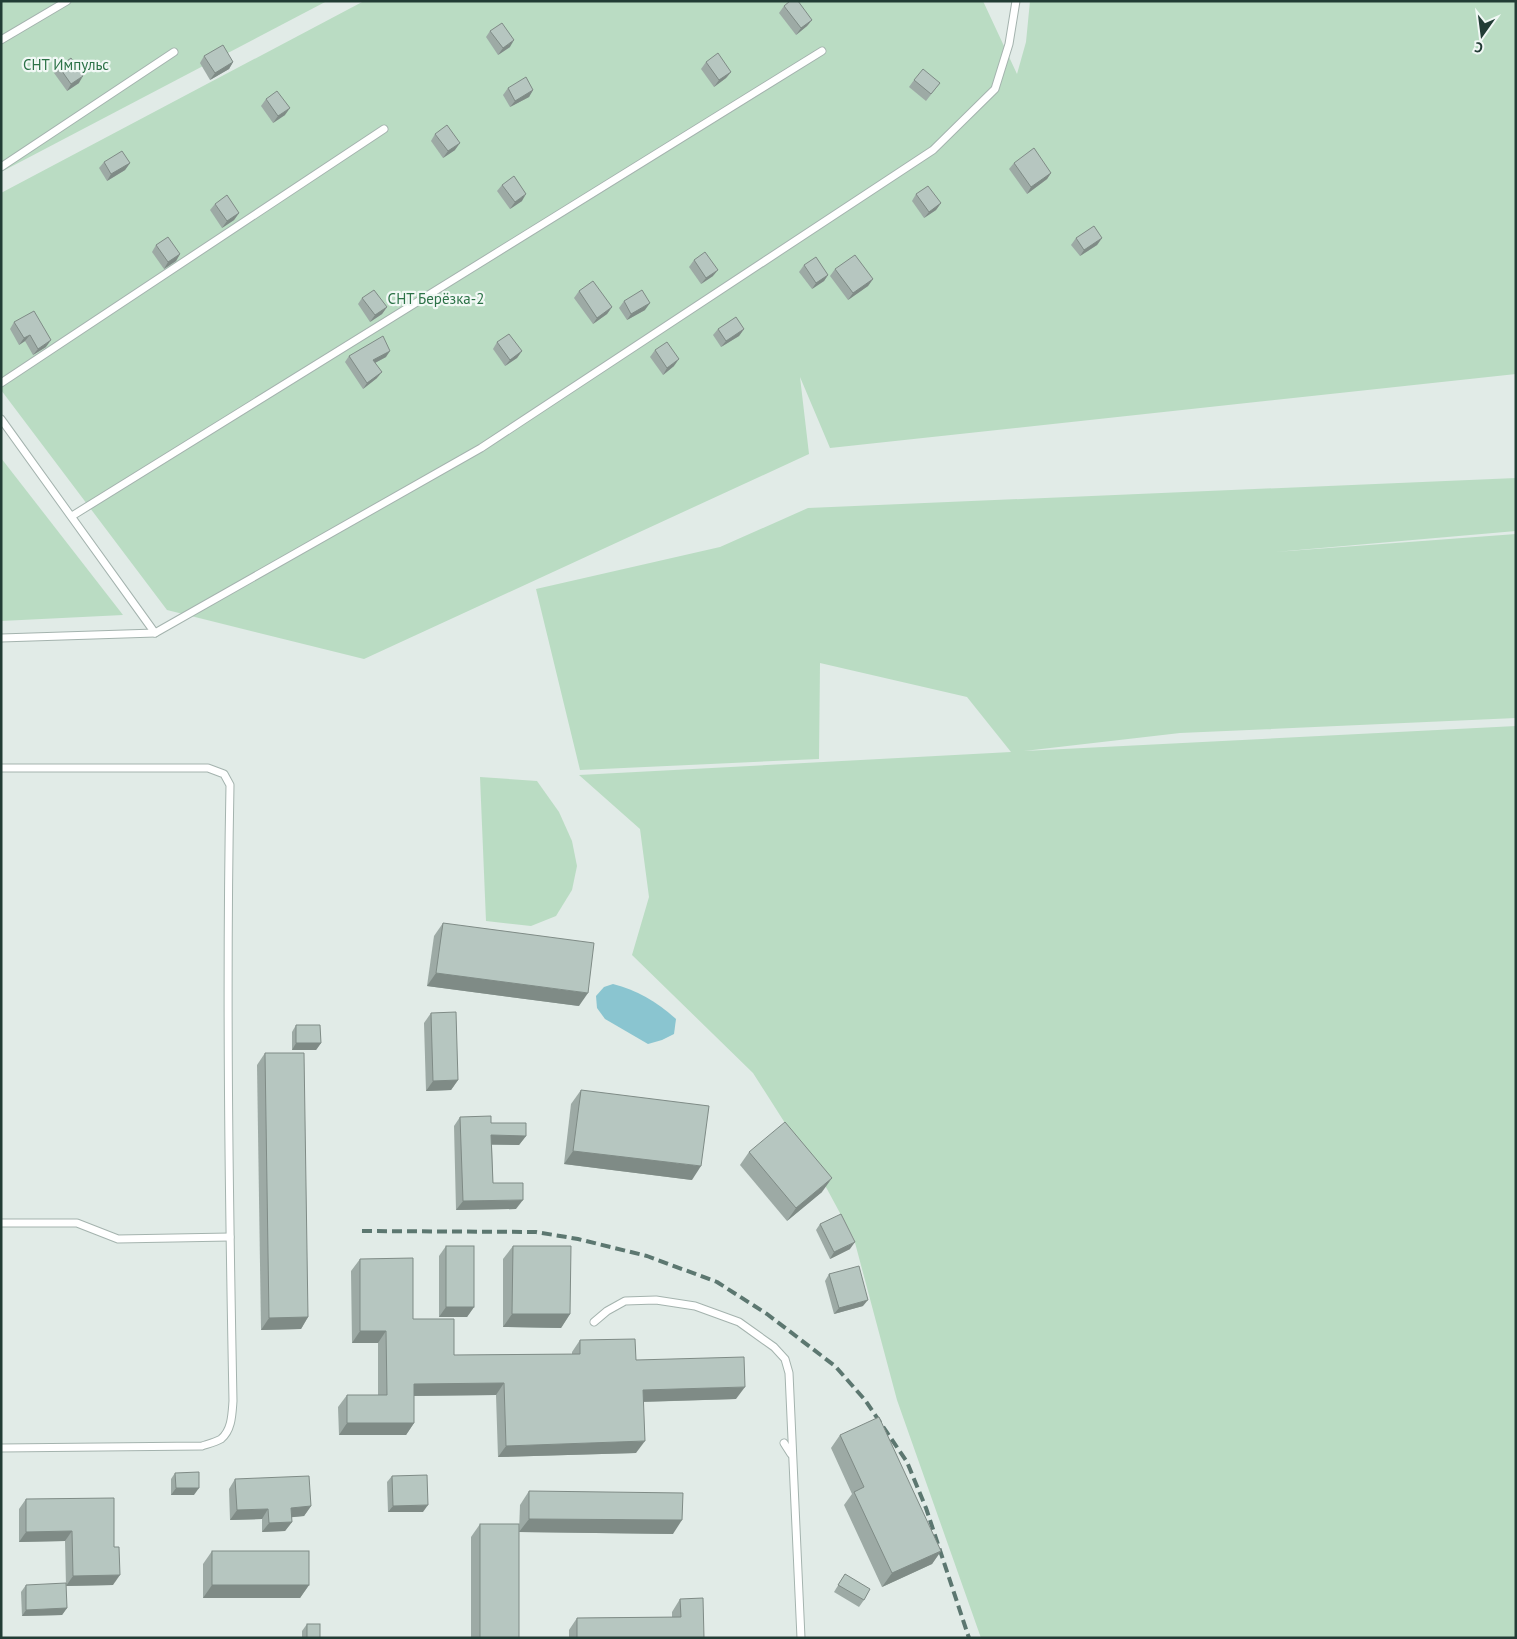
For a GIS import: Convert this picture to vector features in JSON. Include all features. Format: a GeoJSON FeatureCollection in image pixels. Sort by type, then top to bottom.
{"type":"FeatureCollection","features":[{"type":"Feature","properties":{"kind":"lane"},"geometry":{"type":"LineString","coordinates":[[1,40],[67,1]]}},
{"type":"Feature","properties":{"kind":"lane"},"geometry":{"type":"LineString","coordinates":[[1,638],[155,632],[481,448],[933,150],[995,89],[1009,44],[1016,1]]}},
{"type":"Feature","properties":{"kind":"lane"},"geometry":{"type":"LineString","coordinates":[[72,516],[822,51]]}},
{"type":"Feature","properties":{"kind":"lane"},"geometry":{"type":"LineString","coordinates":[[1,167],[174,52]]}},
{"type":"Feature","properties":{"kind":"lane"},"geometry":{"type":"LineString","coordinates":[[1,383],[384,129]]}},
{"type":"Feature","properties":{"kind":"lane"},"geometry":{"type":"LineString","coordinates":[[1,419],[155,632]]}},
{"type":"Feature","properties":{"kind":"lane"},"geometry":{"type":"LineString","coordinates":[[1,768],[208,768],[224,774],[230,786],[228,934],[232,1409],[228,1430],[221,1438],[202,1446],[1,1448]]}},
{"type":"Feature","properties":{"kind":"lane"},"geometry":{"type":"LineString","coordinates":[[1,1223],[77,1223],[118,1239],[230,1237]]}},
{"type":"Feature","properties":{"kind":"lane"},"geometry":{"type":"LineString","coordinates":[[594,1322],[607,1311],[625,1301],[656,1300],[695,1306],[739,1322],[774,1347],[785,1359],[789,1373],[801,1638]]}},
{"type":"Feature","properties":{"kind":"lane"},"geometry":{"type":"LineString","coordinates":[[784,1443],[793,1457]]}},
{"type":"Feature","properties":{"kind":"green space","name":"СНТ Импульс"},"geometry":{"type":"Polygon","coordinates":[[[1,1],[327,1],[1,172],[1,1]]]}},
{"type":"Feature","properties":{"kind":"green space","name":"СНТ Берёзка-2"},"geometry":{"type":"Polygon","coordinates":[[[364,1],[983,1],[1017,74],[1026,42],[1030,1],[1516,1],[1516,374],[830,448],[800,377],[809,454],[364,659],[167,610],[1,390],[1,193],[364,1]]]}},
{"type":"Feature","properties":{"kind":"green space"},"geometry":{"type":"Polygon","coordinates":[[[1,458],[123,615],[1,621],[1,458]]]}},
{"type":"Feature","properties":{"kind":"green space"},"geometry":{"type":"Polygon","coordinates":[[[1516,478],[1516,531],[1275,552],[1516,534],[1516,718],[1180,733],[1024,751],[1516,726],[1516,1638],[981,1638],[897,1400],[854,1239],[827,1189],[753,1073],[632,955],[649,897],[640,829],[579,775],[1011,752],[967,697],[820,663],[819,759],[580,770],[536,589],[720,547],[808,508],[1516,478]]]}},
{"type":"Feature","properties":{"kind":"green space"},"geometry":{"type":"Polygon","coordinates":[[[480,777],[537,781],[559,812],[572,841],[577,866],[572,890],[556,916],[531,926],[486,921],[480,777]]]}},
{"type":"Feature","properties":{"kind":"water"},"geometry":{"type":"Polygon","coordinates":[[[613,984],[638,993],[669,1013],[676,1019],[674,1034],[648,1044],[605,1019],[597,1008],[596,996],[604,987],[613,984]]]}},
{"type":"Feature","properties":{"kind":"building"},"geometry":{"type":"Polygon","coordinates":[[[790,1],[798,1],[812,20],[801,28],[784,6],[790,1]]]}},
{"type":"Feature","properties":{"kind":"building"},"geometry":{"type":"Polygon","coordinates":[[[502,23],[514,40],[503,48],[490,31],[502,23]]]}},
{"type":"Feature","properties":{"kind":"building"},"geometry":{"type":"Polygon","coordinates":[[[223,45],[233,62],[215,73],[204,56],[223,45]]]}},
{"type":"Feature","properties":{"kind":"building"},"geometry":{"type":"Polygon","coordinates":[[[718,53],[731,72],[719,80],[706,62],[718,53]]]}},
{"type":"Feature","properties":{"kind":"building"},"geometry":{"type":"Polygon","coordinates":[[[71,58],[83,76],[71,84],[59,67],[71,58]]]}},
{"type":"Feature","properties":{"kind":"building"},"geometry":{"type":"Polygon","coordinates":[[[923,69],[940,83],[931,94],[914,80],[923,69]]]}},
{"type":"Feature","properties":{"kind":"building"},"geometry":{"type":"Polygon","coordinates":[[[526,77],[533,90],[515,101],[508,88],[526,77]]]}},
{"type":"Feature","properties":{"kind":"building"},"geometry":{"type":"Polygon","coordinates":[[[277,91],[290,108],[278,116],[266,99],[277,91]]]}},
{"type":"Feature","properties":{"kind":"building"},"geometry":{"type":"Polygon","coordinates":[[[447,125],[460,143],[448,151],[435,134],[447,125]]]}},
{"type":"Feature","properties":{"kind":"building"},"geometry":{"type":"Polygon","coordinates":[[[1034,148],[1051,173],[1031,187],[1014,163],[1034,148]]]}},
{"type":"Feature","properties":{"kind":"building"},"geometry":{"type":"Polygon","coordinates":[[[122,151],[130,163],[111,174],[104,162],[122,151]]]}},
{"type":"Feature","properties":{"kind":"building"},"geometry":{"type":"Polygon","coordinates":[[[514,176],[526,194],[515,202],[502,185],[514,176]]]}},
{"type":"Feature","properties":{"kind":"building"},"geometry":{"type":"Polygon","coordinates":[[[928,186],[941,203],[929,212],[916,194],[928,186]]]}},
{"type":"Feature","properties":{"kind":"building"},"geometry":{"type":"Polygon","coordinates":[[[227,195],[239,213],[227,221],[215,204],[227,195]]]}},
{"type":"Feature","properties":{"kind":"building"},"geometry":{"type":"Polygon","coordinates":[[[1094,226],[1102,238],[1084,250],[1076,238],[1094,226]]]}},
{"type":"Feature","properties":{"kind":"building"},"geometry":{"type":"Polygon","coordinates":[[[168,237],[180,254],[168,262],[156,245],[168,237]]]}},
{"type":"Feature","properties":{"kind":"building"},"geometry":{"type":"Polygon","coordinates":[[[705,252],[718,270],[706,278],[694,260],[705,252]]]}},
{"type":"Feature","properties":{"kind":"building"},"geometry":{"type":"Polygon","coordinates":[[[855,255],[873,279],[853,293],[835,269],[855,255]]]}},
{"type":"Feature","properties":{"kind":"building"},"geometry":{"type":"Polygon","coordinates":[[[816,257],[828,275],[816,283],[804,265],[816,257]]]}},
{"type":"Feature","properties":{"kind":"building"},"geometry":{"type":"Polygon","coordinates":[[[593,281],[612,307],[597,318],[579,291],[593,281]]]}},
{"type":"Feature","properties":{"kind":"building"},"geometry":{"type":"Polygon","coordinates":[[[374,290],[387,307],[375,315],[362,298],[374,290]]]}},
{"type":"Feature","properties":{"kind":"building"},"geometry":{"type":"Polygon","coordinates":[[[642,290],[650,303],[631,314],[624,301],[642,290]]]}},
{"type":"Feature","properties":{"kind":"building"},"geometry":{"type":"Polygon","coordinates":[[[34,311],[51,340],[38,349],[30,335],[24,338],[14,322],[34,311]]]}},
{"type":"Feature","properties":{"kind":"building"},"geometry":{"type":"Polygon","coordinates":[[[736,317],[744,329],[726,341],[718,329],[736,317]]]}},
{"type":"Feature","properties":{"kind":"building"},"geometry":{"type":"Polygon","coordinates":[[[509,334],[522,351],[510,360],[497,342],[509,334]]]}},
{"type":"Feature","properties":{"kind":"building"},"geometry":{"type":"Polygon","coordinates":[[[383,336],[390,351],[373,360],[382,372],[367,383],[349,356],[383,336]]]}},
{"type":"Feature","properties":{"kind":"building"},"geometry":{"type":"Polygon","coordinates":[[[667,342],[679,359],[667,368],[655,350],[667,342]]]}},
{"type":"Feature","properties":{"kind":"building"},"geometry":{"type":"Polygon","coordinates":[[[443,923],[594,943],[588,993],[436,973],[443,923]]]}},
{"type":"Feature","properties":{"kind":"building"},"geometry":{"type":"Polygon","coordinates":[[[456,1012],[458,1080],[433,1081],[431,1013],[456,1012]]]}},
{"type":"Feature","properties":{"kind":"building"},"geometry":{"type":"Polygon","coordinates":[[[296,1025],[320,1025],[321,1043],[296,1043],[296,1025]]]}},
{"type":"Feature","properties":{"kind":"building"},"geometry":{"type":"Polygon","coordinates":[[[265,1053],[304,1053],[308,1317],[269,1318],[265,1053]]]}},
{"type":"Feature","properties":{"kind":"building"},"geometry":{"type":"Polygon","coordinates":[[[581,1090],[709,1106],[701,1166],[573,1151],[581,1090]]]}},
{"type":"Feature","properties":{"kind":"building"},"geometry":{"type":"Polygon","coordinates":[[[491,1116],[491,1123],[526,1123],[526,1136],[491,1135],[493,1183],[523,1183],[523,1200],[463,1201],[460,1117],[491,1116]]]}},
{"type":"Feature","properties":{"kind":"building"},"geometry":{"type":"Polygon","coordinates":[[[785,1122],[832,1178],[796,1208],[749,1152],[785,1122]]]}},
{"type":"Feature","properties":{"kind":"building"},"geometry":{"type":"Polygon","coordinates":[[[841,1214],[855,1242],[834,1252],[820,1224],[841,1214]]]}},
{"type":"Feature","properties":{"kind":"building"},"geometry":{"type":"Polygon","coordinates":[[[446,1246],[474,1246],[474,1307],[446,1307],[446,1246]]]}},
{"type":"Feature","properties":{"kind":"building"},"geometry":{"type":"Polygon","coordinates":[[[513,1246],[571,1246],[570,1314],[512,1314],[513,1246]]]}},
{"type":"Feature","properties":{"kind":"building"},"geometry":{"type":"Polygon","coordinates":[[[413,1258],[413,1319],[454,1319],[454,1355],[580,1354],[580,1340],[635,1339],[636,1360],[744,1357],[745,1387],[643,1390],[645,1441],[506,1446],[504,1383],[414,1384],[414,1423],[347,1423],[347,1395],[387,1395],[386,1331],[360,1331],[360,1259],[413,1258]]]}},
{"type":"Feature","properties":{"kind":"building"},"geometry":{"type":"Polygon","coordinates":[[[859,1266],[868,1300],[839,1308],[829,1274],[859,1266]]]}},
{"type":"Feature","properties":{"kind":"building"},"geometry":{"type":"Polygon","coordinates":[[[879,1417],[941,1551],[892,1573],[854,1492],[864,1487],[840,1435],[879,1417]]]}},
{"type":"Feature","properties":{"kind":"building"},"geometry":{"type":"Polygon","coordinates":[[[199,1472],[199,1488],[176,1488],[175,1473],[199,1472]]]}},
{"type":"Feature","properties":{"kind":"building"},"geometry":{"type":"Polygon","coordinates":[[[427,1475],[428,1505],[393,1506],[392,1476],[427,1475]]]}},
{"type":"Feature","properties":{"kind":"building"},"geometry":{"type":"Polygon","coordinates":[[[309,1476],[311,1506],[291,1508],[292,1522],[269,1523],[268,1509],[237,1510],[235,1479],[309,1476]]]}},
{"type":"Feature","properties":{"kind":"building"},"geometry":{"type":"Polygon","coordinates":[[[529,1491],[683,1493],[682,1520],[529,1519],[529,1491]]]}},
{"type":"Feature","properties":{"kind":"building"},"geometry":{"type":"Polygon","coordinates":[[[114,1498],[114,1547],[119,1547],[120,1575],[73,1576],[72,1531],[26,1532],[26,1499],[114,1498]]]}},
{"type":"Feature","properties":{"kind":"building"},"geometry":{"type":"Polygon","coordinates":[[[480,1524],[519,1524],[519,1638],[480,1638],[480,1524]]]}},
{"type":"Feature","properties":{"kind":"building"},"geometry":{"type":"Polygon","coordinates":[[[212,1551],[309,1551],[309,1585],[212,1585],[212,1551]]]}},
{"type":"Feature","properties":{"kind":"building"},"geometry":{"type":"Polygon","coordinates":[[[845,1574],[870,1589],[864,1600],[838,1585],[845,1574]]]}},
{"type":"Feature","properties":{"kind":"building"},"geometry":{"type":"Polygon","coordinates":[[[66,1583],[67,1608],[26,1610],[26,1585],[66,1583]]]}},
{"type":"Feature","properties":{"kind":"building"},"geometry":{"type":"Polygon","coordinates":[[[703,1598],[704,1638],[577,1638],[577,1618],[681,1617],[680,1599],[703,1598]]]}},
{"type":"Feature","properties":{"kind":"building"},"geometry":{"type":"Polygon","coordinates":[[[307,1624],[320,1624],[320,1638],[307,1638],[307,1624]]]}},
{"type":"Feature","properties":{"kind":"railway"},"geometry":{"type":"LineString","coordinates":[[362,1231],[536,1232],[578,1239],[647,1256],[717,1282],[767,1314],[835,1366],[865,1400],[907,1462],[926,1508],[969,1638]]}}]}
